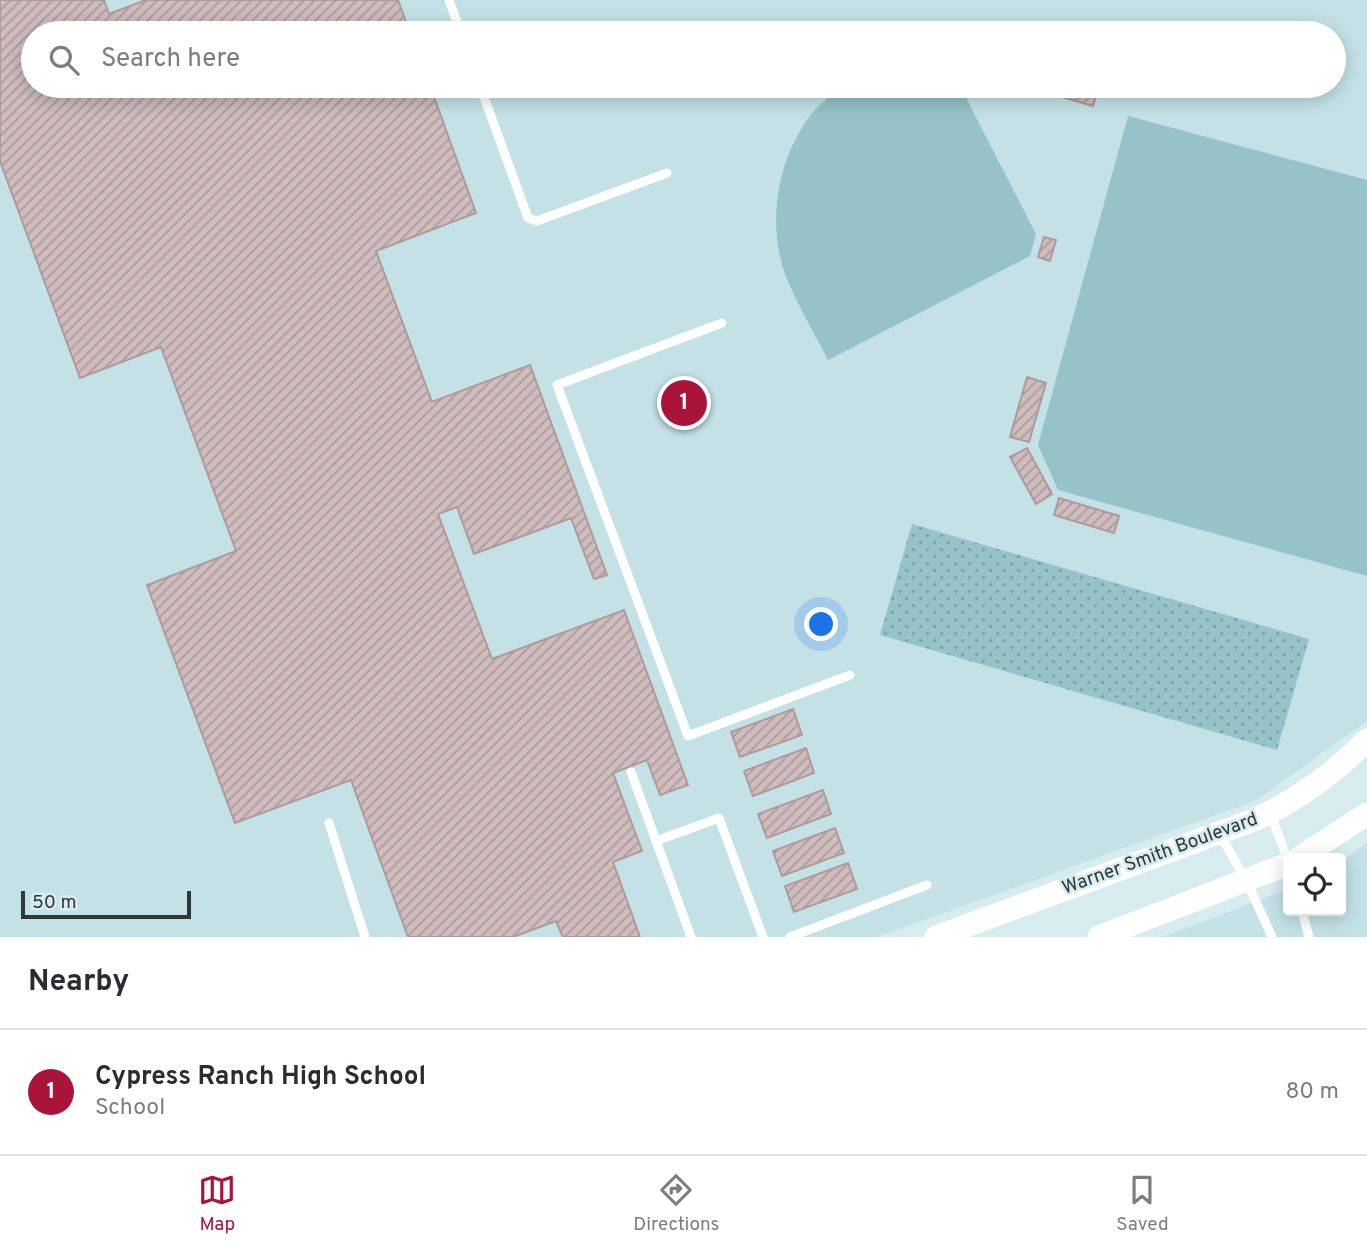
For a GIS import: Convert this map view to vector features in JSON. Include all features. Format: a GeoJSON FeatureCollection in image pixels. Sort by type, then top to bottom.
{"type":"FeatureCollection","features":[{"type":"Feature","properties":{"kind":"street","name":"Warner Smith Boulevard"},"geometry":{"type":"LineString","coordinates":[[936,937],[1219,833],[1292,803],[1348,760],[1367,740]]}},
{"type":"Feature","properties":{"kind":"street"},"geometry":{"type":"LineString","coordinates":[[1307,853],[1367,814]]}},
{"type":"Feature","properties":{"kind":"street"},"geometry":{"type":"LineString","coordinates":[[1099,937],[1247,882],[1283,864]]}},
{"type":"Feature","properties":{"kind":"lane"},"geometry":{"type":"LineString","coordinates":[[449,0],[457,21]]}},
{"type":"Feature","properties":{"kind":"lane"},"geometry":{"type":"LineString","coordinates":[[484,98],[528,218],[537,221],[667,173]]}},
{"type":"Feature","properties":{"kind":"lane"},"geometry":{"type":"LineString","coordinates":[[722,323],[558,385],[688,737],[850,675]]}},
{"type":"Feature","properties":{"kind":"lane"},"geometry":{"type":"LineString","coordinates":[[631,772],[691,937]]}},
{"type":"Feature","properties":{"kind":"lane"},"geometry":{"type":"LineString","coordinates":[[1270,813],[1285,853]]}},
{"type":"Feature","properties":{"kind":"lane"},"geometry":{"type":"LineString","coordinates":[[656,841],[719,818],[763,937]]}},
{"type":"Feature","properties":{"kind":"lane"},"geometry":{"type":"LineString","coordinates":[[329,823],[365,937]]}},
{"type":"Feature","properties":{"kind":"lane"},"geometry":{"type":"LineString","coordinates":[[1219,833],[1247,882],[1272,937]]}},
{"type":"Feature","properties":{"kind":"lane"},"geometry":{"type":"LineString","coordinates":[[790,937],[927,885]]}},
{"type":"Feature","properties":{"kind":"lane"},"geometry":{"type":"LineString","coordinates":[[1303,916],[1309,937]]}},
{"type":"Feature","properties":{"kind":"shaded area"},"geometry":{"type":"Polygon","coordinates":[[[0,0],[1367,0],[1367,721],[1257,800],[877,937],[0,937],[0,0]]]}},
{"type":"Feature","properties":{"kind":"shaded area"},"geometry":{"type":"Polygon","coordinates":[[[828,98],[966,98],[1036,234],[1030,256],[828,360],[785,274],[777,234],[778,192],[783,172],[799,133],[813,112],[828,98]]]}},
{"type":"Feature","properties":{"kind":"shaded area"},"geometry":{"type":"Polygon","coordinates":[[[1128,116],[1367,180],[1367,576],[1058,490],[1038,445],[1128,116]]]}},
{"type":"Feature","properties":{"kind":"shaded area"},"geometry":{"type":"Polygon","coordinates":[[[912,524],[1309,639],[1277,750],[880,635],[912,524]]]}},
{"type":"Feature","properties":{"kind":"shaded area"},"geometry":{"type":"Polygon","coordinates":[[[1367,842],[1367,937],[1163,937],[1283,891],[1283,916],[1346,916],[1346,859],[1367,842]]]}},
{"type":"Feature","properties":{"kind":"building"},"geometry":{"type":"Polygon","coordinates":[[[0,0],[104,0],[109,14],[146,0],[398,0],[406,21],[21,21],[21,98],[434,98],[476,213],[376,251],[432,402],[530,365],[607,575],[594,579],[571,518],[474,554],[457,507],[438,514],[492,659],[624,610],[688,785],[660,795],[647,760],[613,773],[642,851],[613,862],[640,937],[563,937],[556,921],[513,937],[408,937],[351,780],[235,823],[147,585],[236,551],[161,347],[80,378],[0,161],[0,0]]]}},
{"type":"Feature","properties":{"kind":"building"},"geometry":{"type":"Polygon","coordinates":[[[1066,98],[1095,98],[1093,106],[1066,98]]]}},
{"type":"Feature","properties":{"kind":"building"},"geometry":{"type":"Polygon","coordinates":[[[1044,237],[1056,240],[1050,261],[1038,257],[1044,237]]]}},
{"type":"Feature","properties":{"kind":"building"},"geometry":{"type":"Polygon","coordinates":[[[1027,377],[1046,383],[1029,442],[1010,437],[1027,377]]]}},
{"type":"Feature","properties":{"kind":"building"},"geometry":{"type":"Polygon","coordinates":[[[1027,448],[1052,494],[1036,504],[1010,457],[1027,448]]]}},
{"type":"Feature","properties":{"kind":"building"},"geometry":{"type":"Polygon","coordinates":[[[1059,498],[1119,516],[1114,533],[1054,515],[1059,498]]]}},
{"type":"Feature","properties":{"kind":"building"},"geometry":{"type":"Polygon","coordinates":[[[793,709],[802,735],[740,757],[731,732],[793,709]]]}},
{"type":"Feature","properties":{"kind":"building"},"geometry":{"type":"Polygon","coordinates":[[[806,748],[814,773],[753,796],[744,771],[806,748]]]}},
{"type":"Feature","properties":{"kind":"building"},"geometry":{"type":"Polygon","coordinates":[[[823,790],[831,814],[767,838],[758,814],[823,790]]]}},
{"type":"Feature","properties":{"kind":"building"},"geometry":{"type":"Polygon","coordinates":[[[835,828],[844,853],[782,876],[773,851],[835,828]]]}},
{"type":"Feature","properties":{"kind":"building"},"geometry":{"type":"Polygon","coordinates":[[[848,863],[857,889],[794,912],[785,886],[848,863]]]}},
{"type":"Feature","properties":{"kind":"place","name":"Cypress Ranch High School"},"geometry":{"type":"Point","coordinates":[684,403]}}]}
